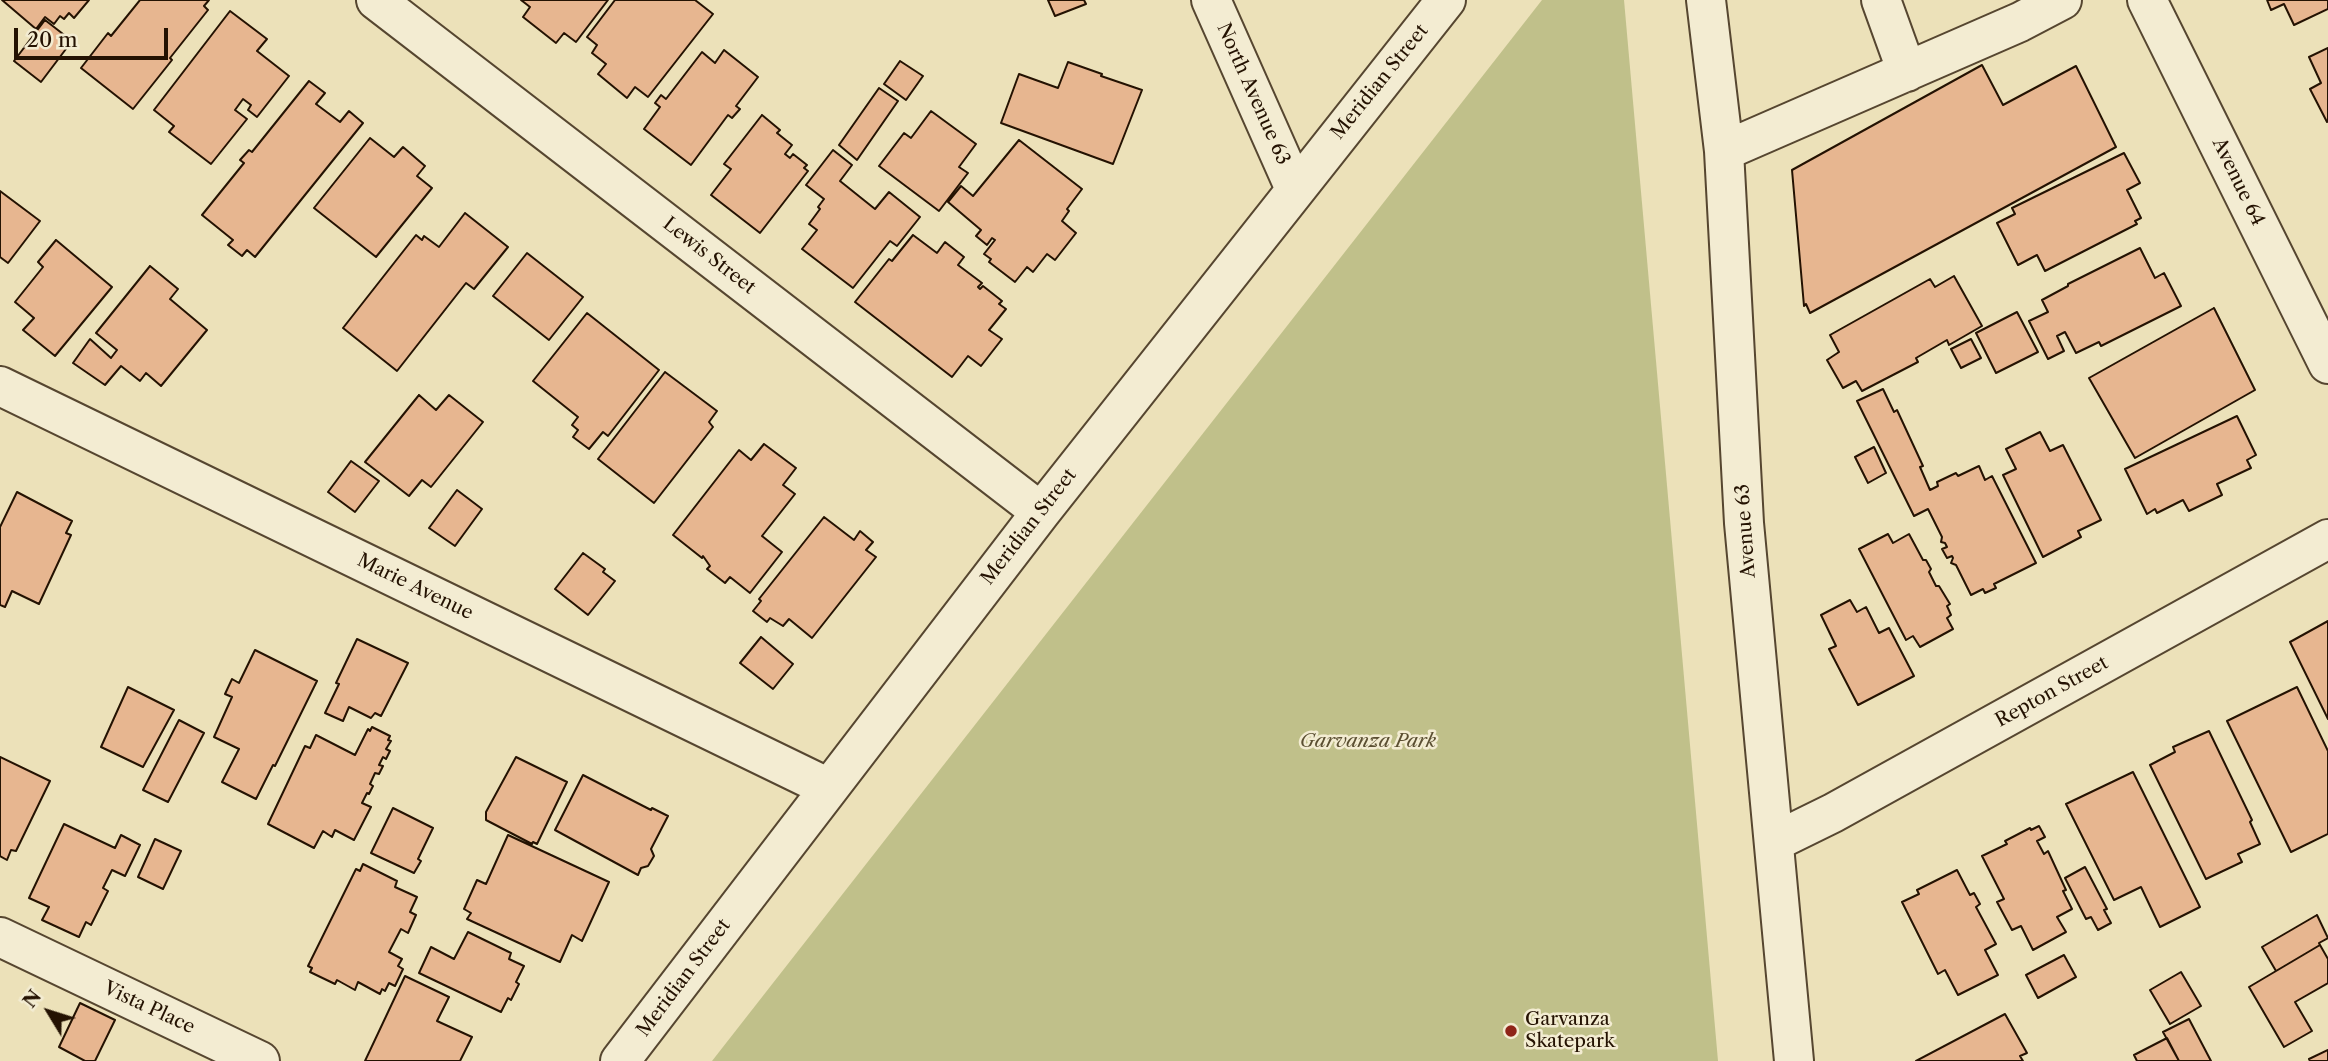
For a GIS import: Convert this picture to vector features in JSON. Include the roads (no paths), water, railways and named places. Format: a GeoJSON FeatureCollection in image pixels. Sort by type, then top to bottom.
{"type":"FeatureCollection","features":[{"type":"Feature","properties":{"kind":"street","name":"Lewis Street"},"geometry":{"type":"LineString","coordinates":[[376,0],[1041,512]]}},
{"type":"Feature","properties":{"kind":"street","name":"North Avenue 63"},"geometry":{"type":"LineString","coordinates":[[1211,0],[1295,189]]}},
{"type":"Feature","properties":{"kind":"street","name":"Meridian Street"},"geometry":{"type":"LineString","coordinates":[[620,1061],[1041,512],[1446,0]]}},
{"type":"Feature","properties":{"kind":"street"},"geometry":{"type":"LineString","coordinates":[[1881,0],[1907,72]]}},
{"type":"Feature","properties":{"kind":"street"},"geometry":{"type":"LineString","coordinates":[[1724,151],[2020,22],[2062,0]]}},
{"type":"Feature","properties":{"kind":"street","name":"Avenue 64"},"geometry":{"type":"LineString","coordinates":[[2147,0],[2328,364]]}},
{"type":"Feature","properties":{"kind":"street","name":"Avenue 63"},"geometry":{"type":"LineString","coordinates":[[1710,2],[1724,151],[1744,523],[1794,1061]]}},
{"type":"Feature","properties":{"kind":"street","name":"Marie Avenue"},"geometry":{"type":"LineString","coordinates":[[0,386],[829,788]]}},
{"type":"Feature","properties":{"kind":"street","name":"Repton Street"},"geometry":{"type":"LineString","coordinates":[[1774,842],[1833,813],[2328,539]]}},
{"type":"Feature","properties":{"kind":"street","name":"Vista Place"},"geometry":{"type":"LineString","coordinates":[[0,937],[260,1061]]}},
{"type":"Feature","properties":{"kind":"place","name":"Garvanza Skatepark"},"geometry":{"type":"Point","coordinates":[1511,1031]}},
{"type":"Feature","properties":{"kind":"park label","name":"Garvanza Park"},"geometry":{"type":"Point","coordinates":[1368,742]}}]}
